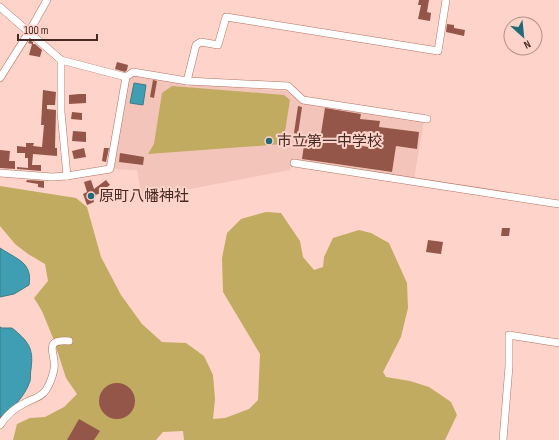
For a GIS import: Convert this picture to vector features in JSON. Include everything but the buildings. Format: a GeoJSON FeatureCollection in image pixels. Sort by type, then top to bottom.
{"type":"FeatureCollection","features":[{"type":"Feature","properties":{"kind":"street"},"geometry":{"type":"LineString","coordinates":[[0,78],[47,0]]}},
{"type":"Feature","properties":{"kind":"street"},"geometry":{"type":"LineString","coordinates":[[187,81],[196,45],[200,42],[218,45],[226,17],[438,51],[446,0]]}},
{"type":"Feature","properties":{"kind":"street"},"geometry":{"type":"LineString","coordinates":[[0,7],[61,60],[126,76],[133,72],[187,81],[288,86],[303,100],[427,119]]}},
{"type":"Feature","properties":{"kind":"street"},"geometry":{"type":"LineString","coordinates":[[61,60],[61,112],[67,176]]}},
{"type":"Feature","properties":{"kind":"street"},"geometry":{"type":"LineString","coordinates":[[0,173],[52,177],[110,169],[126,76]]}},
{"type":"Feature","properties":{"kind":"street"},"geometry":{"type":"LineString","coordinates":[[294,163],[559,204]]}},
{"type":"Feature","properties":{"kind":"street"},"geometry":{"type":"LineString","coordinates":[[503,440],[509,366],[509,335],[559,343]]}},
{"type":"Feature","properties":{"kind":"street"},"geometry":{"type":"LineString","coordinates":[[0,425],[10,413],[22,404],[40,397],[46,391],[54,369],[51,350],[52,345],[60,340],[70,341]]}},
{"type":"Feature","properties":{"kind":"shaded area","name":"市立第一中学校"},"geometry":{"type":"Polygon","coordinates":[[[134,75],[183,84],[286,91],[301,102],[424,120],[414,179],[291,161],[290,170],[142,198],[137,170],[112,169],[128,78],[134,75]]]}},
{"type":"Feature","properties":{"kind":"shaded area"},"geometry":{"type":"Polygon","coordinates":[[[172,86],[284,95],[290,100],[283,144],[148,154],[154,144],[162,93],[172,86]]]}},
{"type":"Feature","properties":{"kind":"shaded area"},"geometry":{"type":"Polygon","coordinates":[[[0,186],[76,198],[87,207],[101,257],[121,295],[142,324],[162,342],[186,343],[204,356],[213,375],[215,399],[213,419],[225,418],[249,409],[258,400],[260,354],[223,292],[222,258],[227,233],[241,219],[266,212],[281,213],[300,241],[303,257],[314,270],[323,267],[324,257],[333,238],[359,230],[371,233],[389,243],[407,283],[408,308],[401,337],[383,372],[386,377],[410,381],[429,387],[451,402],[457,415],[445,440],[184,440],[183,431],[163,432],[156,440],[13,440],[17,424],[30,418],[45,417],[64,407],[77,394],[66,378],[53,338],[42,311],[34,298],[48,281],[45,264],[15,244],[0,226],[0,186]]]}},
{"type":"Feature","properties":{"kind":"water"},"geometry":{"type":"Polygon","coordinates":[[[134,83],[146,85],[143,105],[130,103],[134,83]]]}},
{"type":"Feature","properties":{"kind":"water"},"geometry":{"type":"Polygon","coordinates":[[[0,248],[22,262],[26,266],[30,277],[29,285],[14,294],[0,297],[0,248]]]}},
{"type":"Feature","properties":{"kind":"water"},"geometry":{"type":"Polygon","coordinates":[[[0,327],[12,328],[26,341],[31,350],[32,362],[28,387],[17,402],[0,420],[0,327]]]}},
{"type":"Feature","properties":{"kind":"place","name":"市立第一中学校"},"geometry":{"type":"Point","coordinates":[269,141]}},
{"type":"Feature","properties":{"kind":"place","name":"原町八幡神社"},"geometry":{"type":"Point","coordinates":[91,196]}}]}
